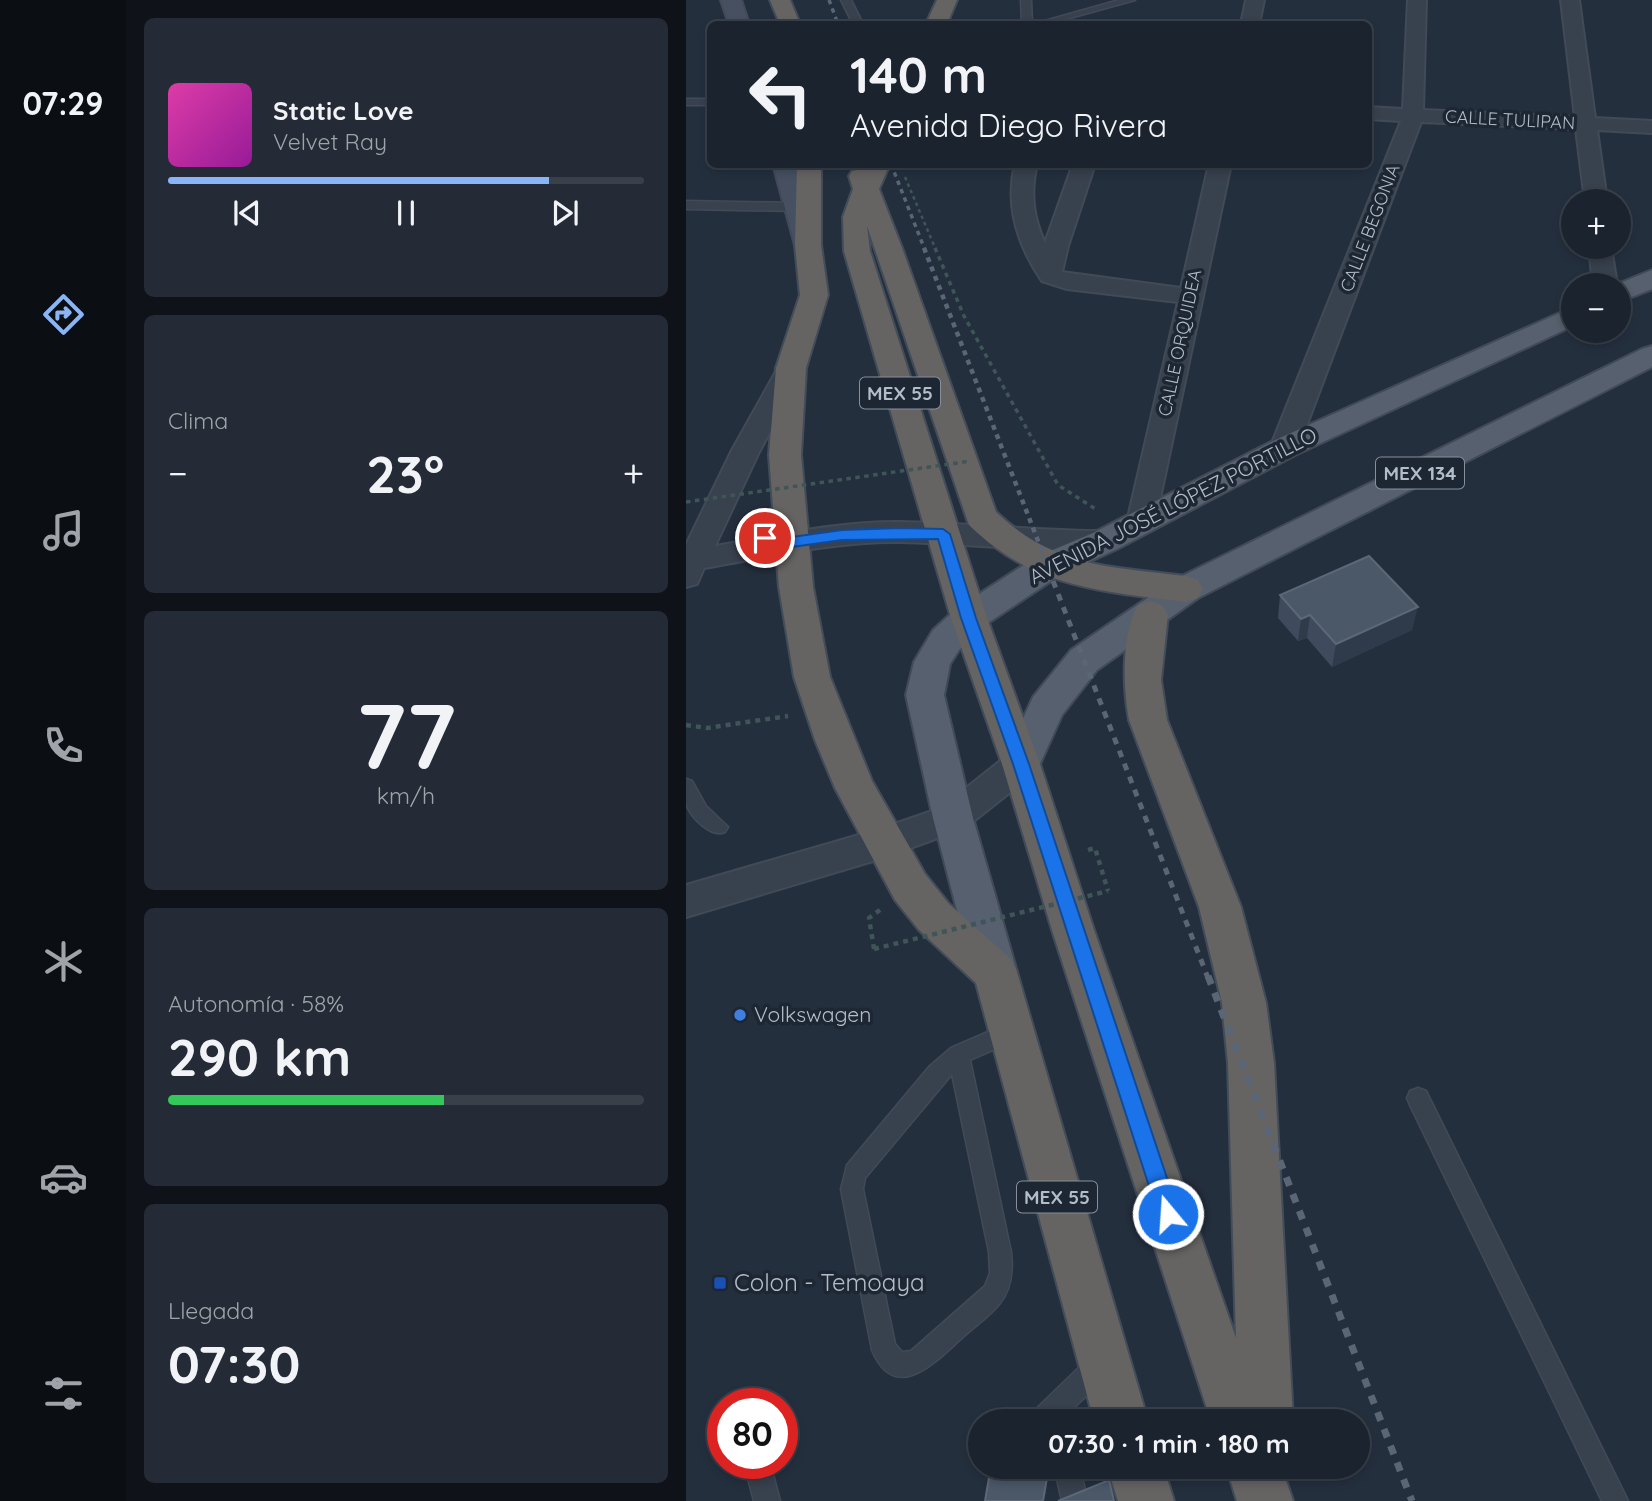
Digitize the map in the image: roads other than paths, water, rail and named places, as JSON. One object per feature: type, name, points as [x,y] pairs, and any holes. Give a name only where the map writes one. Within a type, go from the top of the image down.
[{"type":"highway","points":[[764,0],[769,21]]},
{"type":"highway","points":[[780,0],[789,21]]},
{"type":"highway","points":[[938,21],[947,0]]},
{"type":"highway","points":[[809,168],[808,245],[814,295],[792,368],[785,455],[792,542],[812,677],[837,749],[883,843],[910,887],[934,916],[995,972]]},
{"type":"highway","points":[[867,172],[981,517],[1015,549],[1048,566],[1186,589]]},
{"type":"highway","name":"MEX 55","points":[[867,172],[853,220],[852,234],[969,618],[1021,764],[1077,943],[1234,1409]]},
{"type":"highway","points":[[1150,614],[1141,680],[1143,700],[1148,720],[1220,907],[1244,1003],[1251,1063],[1265,1409]]},
{"type":"highway","name":"MEX 55","points":[[995,972],[1117,1409]]},
{"type":"highway","points":[[1139,1479],[1146,1501]]},
{"type":"highway","points":[[1257,1479],[1265,1501]]},
{"type":"highway","points":[[1269,1479],[1270,1501]]},
{"type":"main road","points":[[731,0],[738,21]]},
{"type":"main road","points":[[786,168],[808,245]]},
{"type":"main road","points":[[1631,288],[1652,278]]},
{"type":"main road","name":"AVENIDA JOSÉ LÓPEZ PORTILLO","points":[[995,972],[953,818],[925,695],[932,662],[946,640],[969,618],[1048,566],[1125,531],[1284,448],[1561,321]]},
{"type":"main road","name":"MEX 134","points":[[1021,764],[1046,707],[1084,660],[1186,589],[1652,355]]},
{"type":"street","points":[[1251,21],[1255,0]]},
{"type":"street","name":"CALLE BEGONIA","points":[[1284,448],[1413,106],[1417,0]]},
{"type":"street","points":[[1570,0],[1595,189]]},
{"type":"street","name":"CALLE TULIPAN","points":[[1372,96],[1413,106],[1586,114],[1652,108]]},
{"type":"street","name":"CALLE TULIPAN","points":[[1372,112],[1413,106]]},
{"type":"street","name":"CALLE TULIPAN","points":[[1586,114],[1652,127]]},
{"type":"street","points":[[1025,168],[1019,192],[1019,206],[1049,276],[1068,282],[1191,296]]},
{"type":"street","points":[[1049,276],[1056,246],[1083,168]]},
{"type":"street","name":"CALLE ORQUIDEA","points":[[1125,531],[1191,296],[1219,168]]},
{"type":"street","points":[[792,368],[698,529],[688,566],[792,542],[842,535],[901,532],[1002,538],[1125,531]]},
{"type":"street","points":[[698,529],[792,542]]},
{"type":"street","name":"MEX 134","points":[[953,818],[1021,764]]},
{"type":"street","points":[[686,901],[883,843],[953,818]]},
{"type":"lane","points":[[846,0],[856,21]]},
{"type":"lane","points":[[1026,0],[1027,21]]},
{"type":"lane","points":[[1050,21],[1130,0]]},
{"type":"lane","points":[[686,102],[707,102]]},
{"type":"lane","points":[[686,205],[798,207]]},
{"type":"lane","points":[[686,786],[700,810],[719,827]]},
{"type":"lane","points":[[958,1055],[1000,1252],[1002,1274],[993,1294],[916,1363],[897,1364],[884,1350],[852,1189],[855,1173],[936,1074],[958,1055],[1011,1032]]},
{"type":"lane","points":[[1418,1098],[1615,1501]]},
{"type":"lane","points":[[1058,1409],[1103,1363]]},
{"type":"lane","points":[[761,1479],[767,1501]]},
{"type":"lane","points":[[1069,1479],[1075,1501]]},
{"type":"railway","points":[[829,0],[837,21]]},
{"type":"railway","points":[[893,168],[925,250]]},
{"type":"railway","points":[[924,248],[1049,569]]},
{"type":"railway","points":[[1048,568],[1208,978]]},
{"type":"railway","points":[[1208,976],[1412,1501]]},
{"type":"place","name":"Volkswagen","points":[[740,1015]]},
{"type":"place","name":"Colon - Temoaya","points":[[720,1283]]}]
